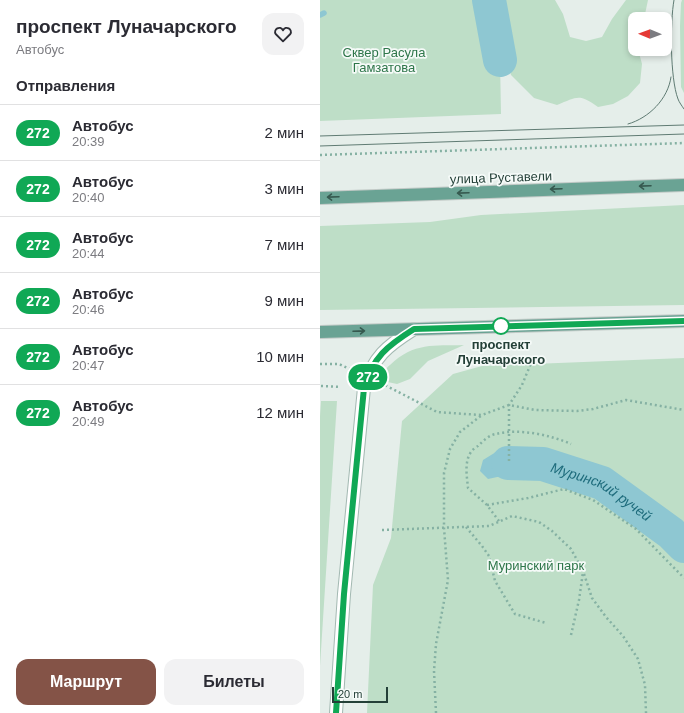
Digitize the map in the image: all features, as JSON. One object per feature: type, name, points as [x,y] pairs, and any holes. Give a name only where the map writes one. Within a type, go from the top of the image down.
[{"type":"main road","name":"улица Руставели","points":[[320,198],[684,185]]},
{"type":"main road","points":[[320,332],[684,321]]},
{"type":"main road","points":[[336,713],[344,594],[364,388],[367,377],[376,359],[393,342],[414,329]]},
{"type":"path","points":[[320,155],[684,143]]},
{"type":"path","points":[[509,461],[510,405],[522,385],[534,356]]},
{"type":"path","points":[[321,386],[341,387]]},
{"type":"path","points":[[409,398],[436,412],[482,415]]},
{"type":"path","points":[[436,713],[434,672],[436,644],[448,580],[444,528],[444,473],[450,449],[460,432],[482,415],[510,405],[536,410],[577,411],[593,409],[626,400],[684,410]]},
{"type":"path","points":[[499,521],[487,505],[468,488],[466,470],[470,452],[484,440],[495,434],[509,432],[541,434],[560,439],[571,444]]},
{"type":"path","points":[[487,505],[528,498],[564,489],[593,500],[636,529],[684,578]]},
{"type":"path","points":[[382,530],[489,526],[512,516],[539,522],[552,531],[571,549],[583,571],[592,598],[623,636],[638,659],[645,685],[646,713]]},
{"type":"path","points":[[466,527],[489,556],[495,581],[515,614],[546,623]]},
{"type":"path","points":[[571,635],[579,600],[583,571]]},
{"type":"green space","name":"Сквер Расула Гамзатова","points":[[320,0],[489,0],[500,60],[501,114],[320,121]]},
{"type":"green space","points":[[495,0],[555,0],[563,14],[570,37],[586,41],[602,37],[612,19],[626,0],[648,0],[645,12],[628,12],[628,56],[640,56],[642,64],[640,83],[628,96],[613,104],[598,107],[582,98],[574,98],[557,105],[534,98],[511,75],[504,52]]},
{"type":"green space","points":[[682,0],[684,0],[684,93],[681,87],[680,26]]},
{"type":"green space","points":[[684,205],[684,305],[320,310],[320,226],[430,222],[481,215]]},
{"type":"green space","points":[[464,345],[428,361],[410,379],[397,384],[383,381],[383,374],[387,368],[407,352],[425,347]]},
{"type":"green space","name":"Муринский парк","points":[[684,358],[684,713],[367,713],[373,585],[391,538],[402,421],[453,374],[482,366]]},
{"type":"green space","points":[[321,401],[337,401],[320,666],[320,416]]},
{"type":"water","points":[[496,452],[509,452],[526,455],[543,464],[516,473],[488,479],[480,471],[483,460]]},
{"type":"waterway","name":"Муринский ручей","points":[[489,0],[500,60]]},
{"type":"waterway","points":[[320,15],[324,13]]},
{"type":"waterway","name":"Муринский ручей","points":[[508,463],[543,464],[602,483],[671,533],[684,546]]},
{"type":"tram line","points":[[674,0],[671,35],[673,78],[678,100],[684,109]]},
{"type":"tram line","points":[[628,124],[643,117],[662,100],[671,77]]},
{"type":"tram line","points":[[320,136],[684,125]]},
{"type":"tram line","points":[[320,146],[684,134]]},
{"type":"bus line","name":"272","points":[[336,713],[344,594],[364,388],[367,377],[376,359],[393,342],[414,329],[684,321]]},
{"type":"place","name":"проспект Луначарского","points":[[501,326]]}]
